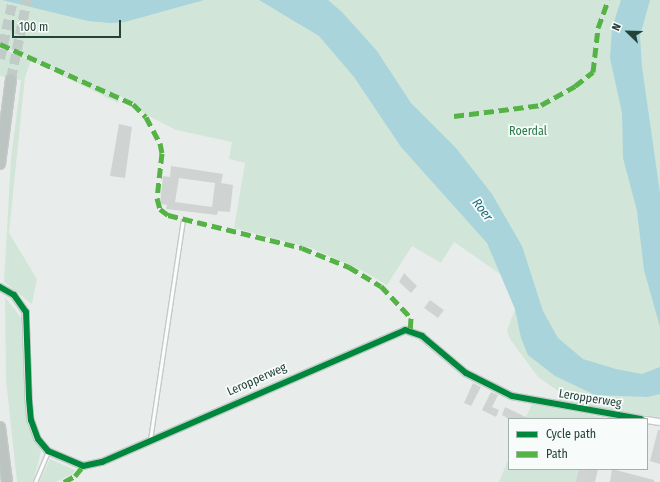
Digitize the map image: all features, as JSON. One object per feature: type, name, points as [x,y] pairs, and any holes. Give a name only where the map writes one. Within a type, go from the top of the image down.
[{"type":"highway","points":[[0,164],[10,80]]},
{"type":"highway","points":[[0,427],[7,482]]},
{"type":"street","points":[[2,288],[21,302],[26,312],[31,420],[38,439],[48,451]]},
{"type":"street","name":"Leropperweg","points":[[48,451],[83,466],[102,462],[405,330],[422,336],[466,373],[512,396],[635,418]]},
{"type":"street","points":[[648,420],[660,422]]},
{"type":"lane","points":[[150,440],[183,220]]},
{"type":"lane","points":[[35,482],[48,451]]},
{"type":"green space","name":"Roerdal","points":[[0,0],[660,0],[660,418],[558,400],[561,393],[538,377],[510,339],[507,330],[515,309],[503,276],[454,242],[441,263],[412,246],[387,285],[361,270],[311,248],[234,228],[245,163],[229,159],[232,142],[176,130],[145,114],[120,96],[118,103],[0,45]]},
{"type":"green space","points":[[0,47],[31,61],[25,77],[9,233],[37,279],[32,304],[4,282],[11,158],[21,80],[0,76]]},
{"type":"green space","points":[[5,297],[22,319],[27,424],[41,452],[33,482],[17,482],[6,380]]},
{"type":"green space","points":[[532,404],[606,418],[525,418]]},
{"type":"green space","points":[[50,459],[75,470],[73,474],[56,482],[39,482]]},
{"type":"green space","points":[[508,460],[508,470],[591,470],[587,482],[499,482]]},
{"type":"water","points":[[2,0],[204,0],[125,22],[110,23],[88,21]]},
{"type":"water","name":"Roer","points":[[259,0],[328,0],[342,12],[377,51],[411,103],[456,148],[492,194],[522,246],[543,311],[558,338],[583,359],[616,369],[642,374],[660,367],[660,394],[648,397],[595,395],[555,376],[528,355],[521,338],[515,309],[487,243],[401,147],[354,77],[319,36]]},
{"type":"water","points":[[621,0],[650,0],[640,36],[642,67],[660,193],[660,327],[644,270],[637,211],[623,158],[622,113],[610,58],[612,28]]},
{"type":"building","points":[[119,124],[132,127],[125,178],[110,176]]},
{"type":"building","points":[[171,166],[223,174],[221,183],[233,185],[230,212],[218,211],[217,215],[166,209],[167,205],[160,204],[163,176],[170,177]],"holes":[[[179,178],[215,183],[212,207],[175,202]]]},
{"type":"building","points":[[404,273],[417,286],[411,293],[399,282]]},
{"type":"building","points":[[430,300],[444,310],[438,318],[424,308]]},
{"type":"building","points":[[473,383],[481,387],[471,406],[464,403]]},
{"type":"building","points":[[491,392],[498,395],[492,407],[499,410],[496,417],[482,410]]},
{"type":"building","points":[[505,407],[528,418],[508,418],[502,415]]},
{"type":"building","points":[[658,430],[660,430],[660,464],[650,461]]},
{"type":"building","points":[[579,470],[598,470],[595,482],[576,482]]},
{"type":"building","points":[[612,470],[654,480],[654,482],[610,482]]},
{"type":"tunnel","points":[[0,59],[13,0]]},
{"type":"tunnel","points":[[11,79],[27,0]]},
{"type":"marked path","points":[[454,116],[541,105],[575,86],[593,72],[598,28],[608,0]]},
{"type":"marked path","points":[[0,44],[133,104],[146,117],[160,143],[162,153],[157,198],[160,209],[168,215],[302,248],[349,267],[381,286],[411,318],[410,331]]},
{"type":"marked path","points":[[64,482],[75,476],[83,466]]},
{"type":"cycle path","points":[[0,287],[14,295],[26,312],[29,399],[31,420],[38,439],[48,451],[83,466],[102,462],[405,330],[422,336],[466,373],[512,396],[635,418]]}]
